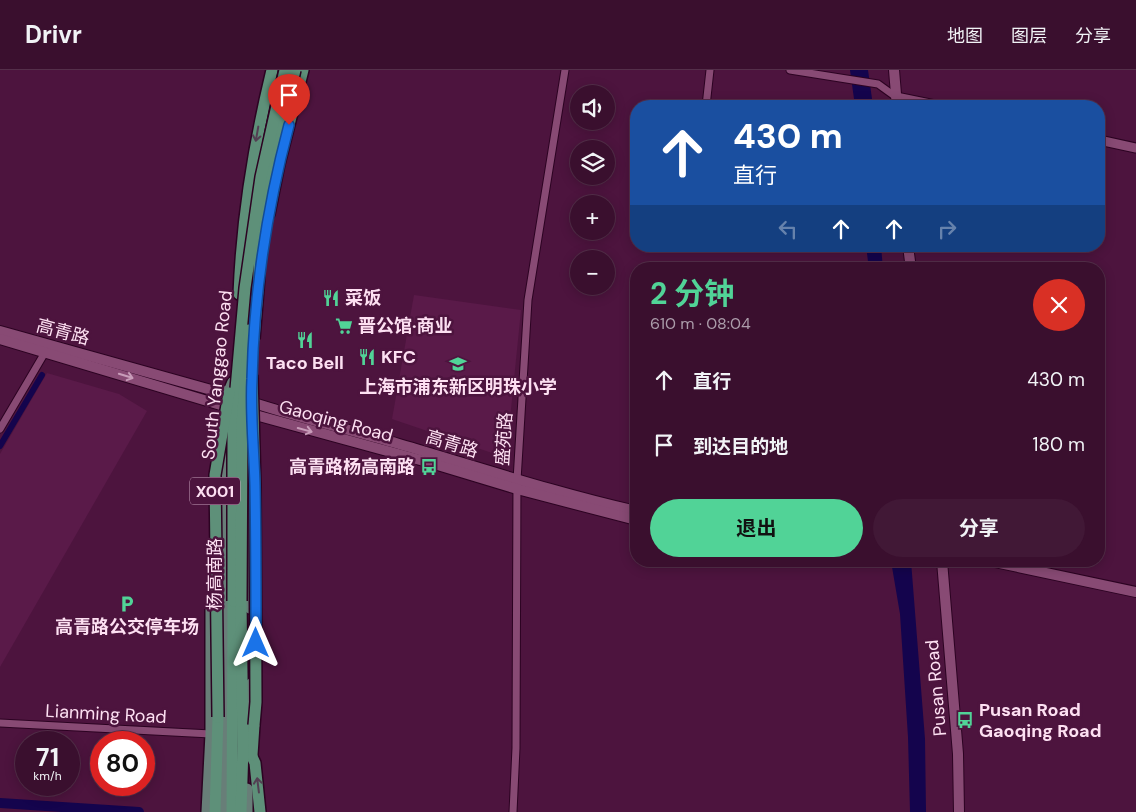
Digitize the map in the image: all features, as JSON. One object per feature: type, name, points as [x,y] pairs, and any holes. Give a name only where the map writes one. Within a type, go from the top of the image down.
[{"type":"highway","points":[[239,294],[241,244],[251,172],[261,115],[272,70]]},
{"type":"highway","name":"杨高南路","points":[[230,807],[243,720],[237,601],[233,422],[248,269],[261,177],[284,70]]},
{"type":"highway","name":"杨高南路","points":[[224,756],[237,601],[242,425],[251,298],[270,178],[296,70]]},
{"type":"highway","points":[[259,277],[279,164],[303,70]]},
{"type":"highway","name":"杨高南路","points":[[252,756],[256,702],[255,486],[252,380],[259,277],[259,245]]},
{"type":"highway","name":"杨高南路","points":[[230,807],[218,717],[215,474],[232,372],[239,294],[248,269]]},
{"type":"highway","name":"X001","points":[[224,756],[230,807]]},
{"type":"highway","name":"X001","points":[[252,756],[261,810]]},
{"type":"main road","name":"South Yanggao Road","points":[[230,398],[234,381],[247,252],[260,174],[284,70]]},
{"type":"main road","name":"South Yanggao Road","points":[[224,756],[224,478],[230,398],[272,178],[296,70]]},
{"type":"main road","points":[[894,70],[896,100]]},
{"type":"main road","points":[[230,398],[238,329]]},
{"type":"main road","name":"高青路","points":[[0,331],[47,348],[398,444],[517,485],[630,511]]},
{"type":"main road","points":[[0,339],[47,348],[230,398]]},
{"type":"main road","points":[[230,398],[224,392],[229,391],[234,381]]},
{"type":"main road","name":"South Yanggao Road","points":[[230,398],[253,415]]},
{"type":"main road","name":"杨高南路","points":[[211,734],[212,471],[219,419],[230,398]]},
{"type":"main road","name":"杨高南路","points":[[230,807],[252,756],[250,701],[253,415]]},
{"type":"main road","name":"Gaoqing Road","points":[[253,415],[517,485],[630,518]]},
{"type":"main road","name":"X001","points":[[250,701],[259,675],[253,415]]},
{"type":"main road","name":"Pusan Road","points":[[942,567],[958,754],[959,812]]},
{"type":"main road","points":[[1018,567],[1136,592]]},
{"type":"main road","name":"杨高南路","points":[[243,720],[250,701]]},
{"type":"main road","name":"X001","points":[[211,734],[208,783],[230,807]]},
{"type":"main road","name":"杨高南路","points":[[208,783],[224,756]]},
{"type":"main road","name":"X001","points":[[207,812],[230,807]]},
{"type":"street","name":"盛苑路","points":[[513,812],[516,738],[517,485],[528,300],[565,70]]},
{"type":"street","points":[[707,100],[710,70]]},
{"type":"street","points":[[790,70],[878,84],[894,100]]},
{"type":"street","points":[[1105,141],[1136,148]]},
{"type":"street","points":[[0,429],[47,348]]},
{"type":"street","name":"Lianming Road","points":[[0,723],[211,734]]},
{"type":"shaded area","points":[[850,70],[868,70],[872,100],[854,100]]},
{"type":"shaded area","points":[[867,252],[882,252],[882,262],[868,262]]},
{"type":"shaded area","name":"上海市浦东新区明珠小学","points":[[414,295],[521,310],[508,439],[498,455],[392,419]]},
{"type":"shaded area","points":[[47,373],[119,394],[147,411],[0,667],[0,454]]},
{"type":"shaded area","points":[[892,567],[911,567],[925,739],[926,812],[910,812],[908,737],[900,614]]},
{"type":"waterway","points":[[0,446],[42,375]]},
{"type":"waterway","points":[[0,803],[139,812]]},
{"type":"place","name":"菜饭","points":[[331,298]]},
{"type":"place","name":"晋公馆·商业","points":[[344,326]]},
{"type":"place","name":"Taco Bell","points":[[305,340]]},
{"type":"place","name":"KFC","points":[[367,357]]},
{"type":"place","name":"上海市浦东新区明珠小学","points":[[458,364]]},
{"type":"place","name":"高青路杨高南路","points":[[429,467]]},
{"type":"place","name":"高青路公交停车场","points":[[127,604]]},
{"type":"place","name":"Pusan Road Gaoqing Road","points":[[965,720]]},
{"type":"route","points":[[256,643],[252,380],[255,319],[263,249],[279,164],[289,125]]}]
